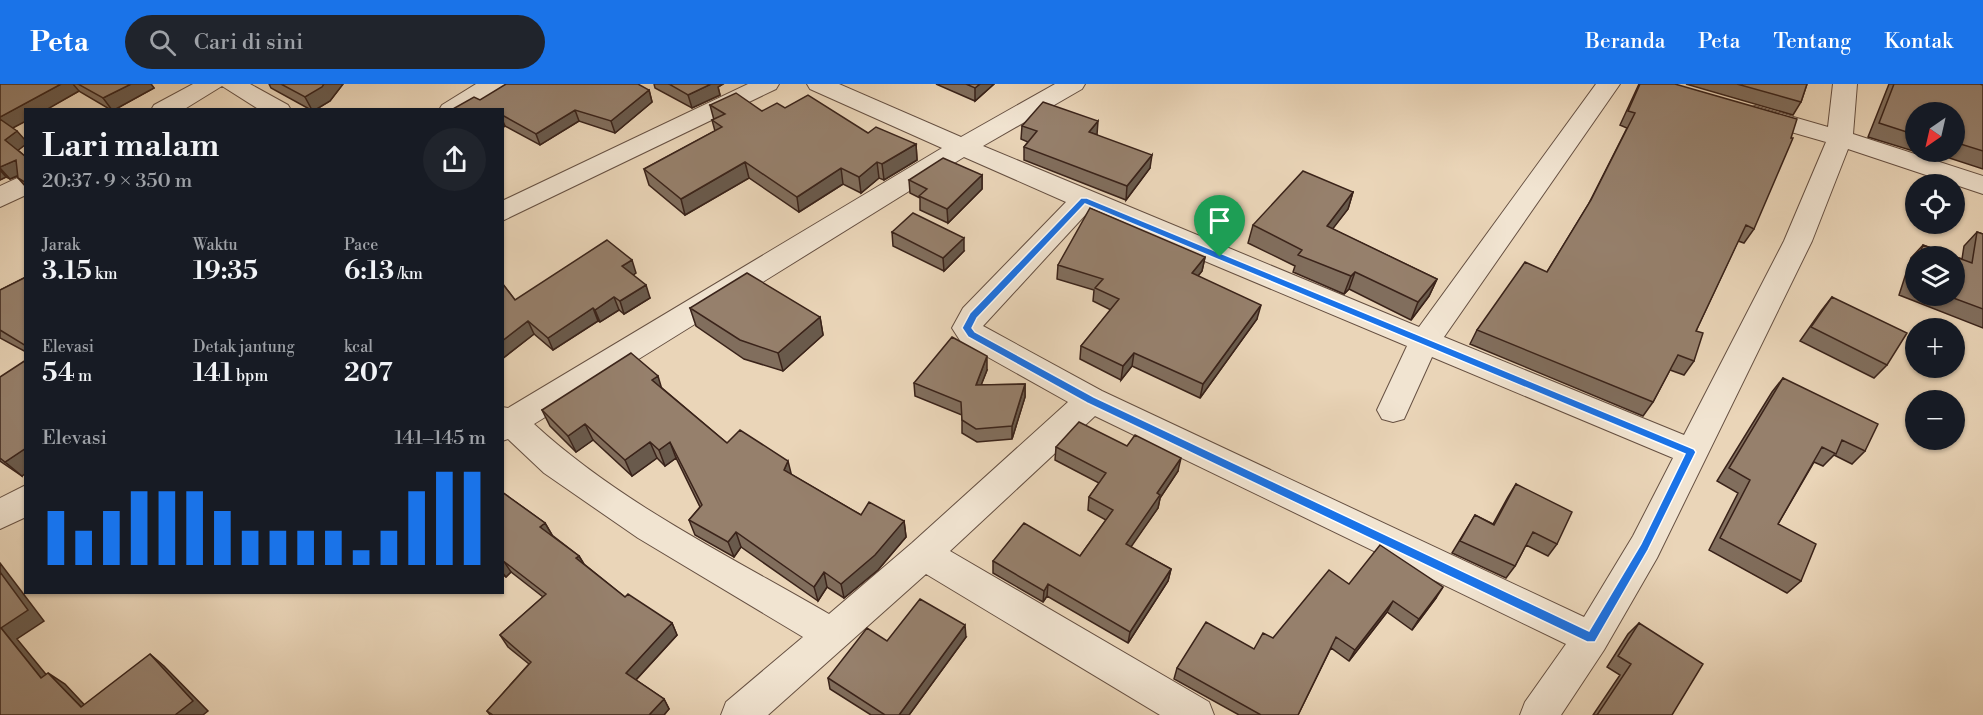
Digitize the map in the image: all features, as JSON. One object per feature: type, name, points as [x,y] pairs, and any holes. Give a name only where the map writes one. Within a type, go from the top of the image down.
[{"type":"street","points":[[167,108],[211,84]]},
{"type":"street","points":[[454,108],[493,84]]},
{"type":"street","points":[[504,211],[767,84]]},
{"type":"street","points":[[819,84],[1084,200],[1691,452]]},
{"type":"street","points":[[831,634],[650,528],[556,464],[505,423],[962,147],[1073,84]]},
{"type":"street","points":[[1393,410],[1424,342],[1608,84]]},
{"type":"street","points":[[1539,715],[1591,638],[1645,547],[1798,241],[1840,138],[1845,84]]},
{"type":"street","points":[[249,87],[276,108]]},
{"type":"street","points":[[1728,106],[1840,138],[1983,185]]},
{"type":"street","points":[[1084,200],[973,316],[967,328],[972,334],[1091,400],[1591,638]]},
{"type":"street","points":[[740,715],[924,554],[1091,400]]},
{"type":"street","points":[[924,554],[1195,715]]},
{"type":"building","points":[[0,84],[61,84],[0,117]]},
{"type":"building","points":[[78,84],[131,84],[103,98]]},
{"type":"building","points":[[281,84],[324,84],[305,97]]},
{"type":"building","points":[[506,84],[638,84],[649,90],[611,121],[575,110],[536,134],[504,116],[504,108],[455,108],[474,97],[480,100]]},
{"type":"building","points":[[669,84],[711,84],[688,95]]},
{"type":"building","points":[[966,84],[980,84],[975,88]]},
{"type":"building","points":[[1640,84],[1675,84],[1797,119],[1791,138],[1793,138],[1754,229],[1746,225],[1696,331],[1703,333],[1694,361],[1678,355],[1653,402],[1477,330],[1525,262],[1547,272],[1591,200],[1635,113],[1628,111]]},
{"type":"building","points":[[1737,84],[1807,84],[1801,102]]},
{"type":"building","points":[[1894,84],[1983,85],[1983,151],[1965,145],[1965,102],[1905,102],[1905,131],[1879,123]]},
{"type":"building","points":[[736,93],[762,111],[777,103],[785,108],[808,95],[868,133],[876,127],[916,144],[882,164],[877,162],[859,177],[841,168],[797,197],[745,162],[681,199],[644,169],[722,127],[712,120],[725,114],[710,105]]},
{"type":"building","points":[[1043,102],[1098,121],[1089,132],[1152,155],[1127,186],[1024,147],[1037,131],[1022,126]]},
{"type":"building","points":[[0,119],[17,131],[5,140],[24,155],[24,182],[18,178],[16,160],[0,167]]},
{"type":"building","points":[[943,158],[982,175],[947,209],[919,196],[927,189],[909,180]]},
{"type":"building","points":[[1303,171],[1353,192],[1327,226],[1437,279],[1418,302],[1355,272],[1351,276],[1298,255],[1302,250],[1253,225]]},
{"type":"building","points":[[1090,208],[1205,257],[1192,273],[1261,305],[1203,384],[1134,353],[1123,366],[1081,346],[1119,299],[1095,288],[1103,279],[1058,265]]},
{"type":"building","points":[[913,213],[964,238],[943,258],[892,232]]},
{"type":"building","points":[[1977,232],[1983,234],[1983,309],[1965,302],[1965,260],[1972,263]]},
{"type":"building","points":[[607,240],[632,260],[622,266],[646,285],[620,301],[614,297],[595,310],[593,308],[548,338],[528,321],[504,339],[504,286],[515,300]]},
{"type":"building","points":[[747,273],[820,317],[778,353],[740,340],[690,308]]},
{"type":"building","points":[[24,278],[24,345],[0,330],[0,290]]},
{"type":"building","points":[[1832,297],[1905,332],[1905,336],[1887,365],[1811,327]]},
{"type":"building","points":[[952,337],[987,356],[976,385],[1025,384],[1012,426],[976,429],[962,420],[961,402],[914,383]]},
{"type":"building","points":[[631,353],[658,376],[652,380],[727,443],[740,430],[788,461],[784,470],[861,515],[869,502],[904,521],[875,555],[841,584],[824,572],[814,587],[736,532],[728,542],[689,520],[702,505],[670,442],[659,450],[650,442],[625,460],[585,424],[568,436],[542,410]]},
{"type":"building","points":[[24,361],[24,449],[5,462],[0,458],[0,377]]},
{"type":"building","points":[[1783,378],[1878,424],[1865,451],[1842,440],[1836,454],[1822,447],[1778,524],[1816,544],[1801,581],[1720,538],[1750,480],[1729,468]]},
{"type":"building","points":[[1079,422],[1127,446],[1135,435],[1181,458],[1157,493],[1160,495],[1126,544],[1171,569],[1130,632],[1048,584],[1044,591],[993,561],[1024,523],[1080,556],[1113,510],[1089,497],[1106,473],[1056,447]]},
{"type":"building","points":[[1516,484],[1572,512],[1557,544],[1533,532],[1515,566],[1460,541],[1475,515],[1494,525]]},
{"type":"building","points":[[504,493],[545,523],[540,527],[579,556],[576,558],[625,597],[628,594],[672,623],[626,673],[664,699],[649,715],[493,715],[487,711],[531,662],[500,635],[546,594],[504,562]]},
{"type":"building","points":[[1380,545],[1443,587],[1419,619],[1393,601],[1355,650],[1336,637],[1298,715],[1261,715],[1177,668],[1206,622],[1254,649],[1263,633],[1273,638],[1329,570],[1349,584]]},
{"type":"building","points":[[0,572],[28,610],[1,628],[41,678],[48,673],[81,707],[150,654],[193,701],[175,715],[0,715]]},
{"type":"building","points":[[920,599],[965,625],[899,715],[885,715],[828,678],[867,628],[887,641]]},
{"type":"building","points":[[1639,623],[1703,664],[1672,715],[1597,715],[1631,664],[1618,656]]},
{"type":"route","points":[[1084,200],[1220,257],[1691,452],[1645,547],[1591,638],[1091,400],[972,334],[967,328],[973,316],[1084,200]]}]
